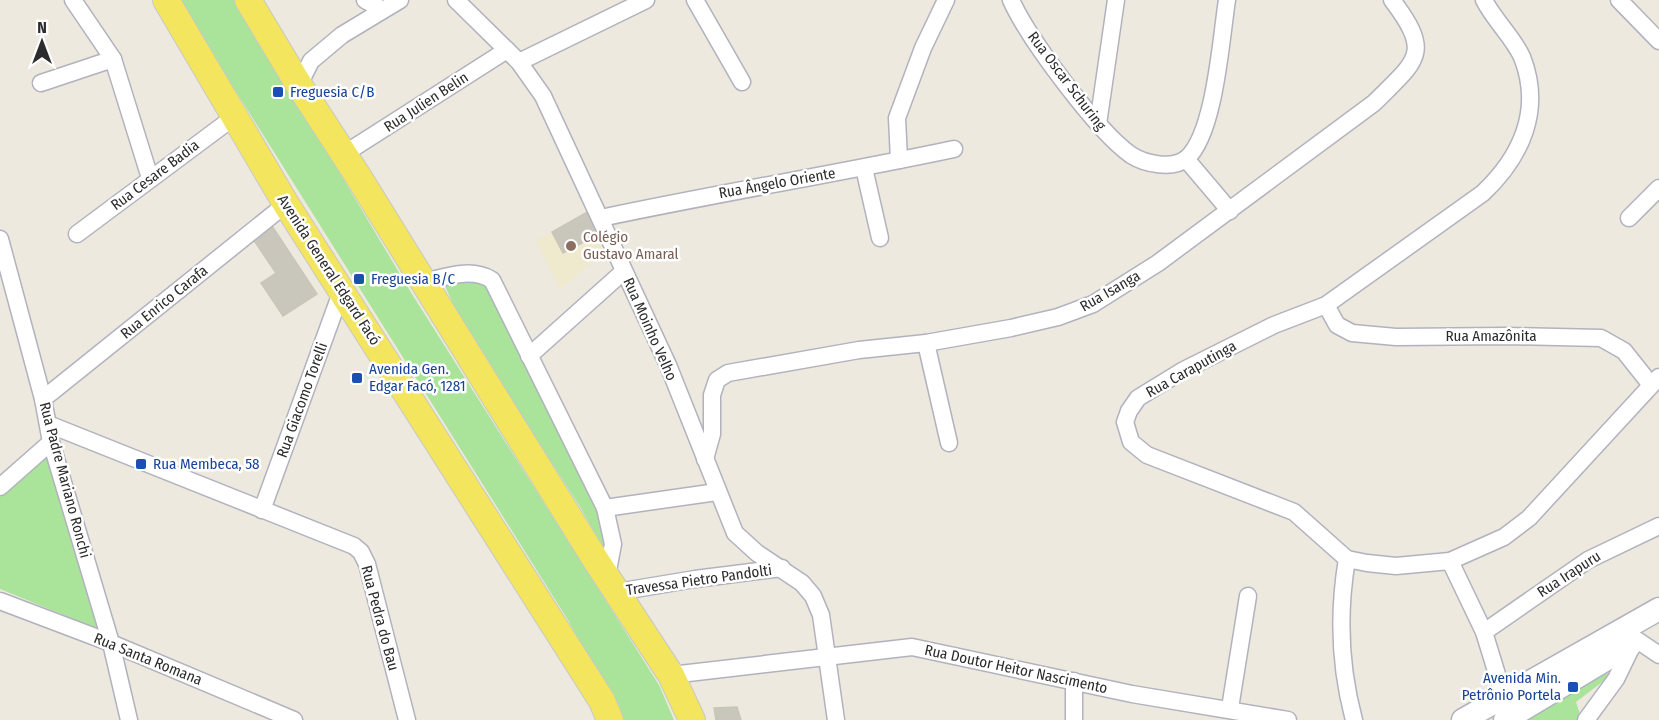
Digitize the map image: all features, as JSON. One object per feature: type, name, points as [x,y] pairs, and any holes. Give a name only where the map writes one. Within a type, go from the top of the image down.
[{"type":"main road","name":"Avenida General Edgard Facó","points":[[166,0],[286,204],[602,701],[610,720]]},
{"type":"main road","points":[[258,6],[298,85],[344,154],[671,675],[692,720]]},
{"type":"main road","points":[[1463,720],[1659,609]]},
{"type":"main road","points":[[1505,720],[1659,627]]},
{"type":"street","points":[[72,0],[113,59],[150,178]]},
{"type":"street","points":[[364,0],[381,9]]},
{"type":"street","points":[[298,85],[310,61],[381,9],[400,0]]},
{"type":"street","name":"Rua Moinho Velho","points":[[456,0],[513,56],[543,96],[668,365],[735,533],[757,554],[802,583],[813,596],[821,615],[836,720]]},
{"type":"street","name":"Rua Julien Belin","points":[[344,154],[513,56],[646,0]]},
{"type":"street","points":[[695,0],[741,82]]},
{"type":"street","points":[[899,160],[896,138],[897,118],[920,57],[946,0]]},
{"type":"street","name":"Rua Oscar Schuring","points":[[1011,0],[1030,33],[1098,124],[1133,156],[1155,164],[1173,164],[1191,154]]},
{"type":"street","points":[[1098,124],[1116,0]]},
{"type":"street","points":[[1227,0],[1214,91],[1191,154],[1230,212]]},
{"type":"street","name":"Rua Isanga","points":[[705,459],[712,434],[712,395],[717,380],[728,373],[859,350],[926,343],[1058,317],[1093,304],[1158,263],[1374,104],[1400,77],[1412,62],[1417,44],[1409,22],[1392,0]]},
{"type":"street","name":"Rua Caraputinga","points":[[1347,559],[1294,512],[1147,455],[1131,442],[1125,422],[1138,398],[1182,371],[1274,325],[1326,305],[1483,193],[1504,173],[1527,132],[1530,102],[1528,80],[1521,56],[1484,0]]},
{"type":"street","points":[[1619,0],[1659,41]]},
{"type":"street","points":[[41,83],[113,59]]},
{"type":"street","points":[[285,63],[310,61]]},
{"type":"street","name":"Rua Cesare Badia","points":[[77,234],[234,117]]},
{"type":"street","name":"Rua Ângelo Oriente","points":[[601,218],[731,190],[864,168],[954,149]]},
{"type":"street","points":[[864,168],[880,238]]},
{"type":"street","points":[[1629,218],[1659,188]]},
{"type":"street","name":"Rua Enrico Carafa","points":[[43,399],[286,204]]},
{"type":"street","name":"Rua Padre Mariano Ronchi","points":[[0,239],[43,399],[51,442],[111,643],[129,720]]},
{"type":"street","points":[[529,356],[624,271]]},
{"type":"street","points":[[424,282],[472,273],[483,274],[492,280],[605,508],[613,544],[612,584]]},
{"type":"street","name":"Rua Giacomo Torelli","points":[[262,510],[342,290]]},
{"type":"street","name":"Rua Amazônita","points":[[1326,305],[1337,325],[1352,333],[1396,337],[1601,338],[1624,351],[1655,381]]},
{"type":"street","points":[[926,343],[949,443]]},
{"type":"street","points":[[1354,720],[1343,670],[1342,585],[1347,559],[1396,566],[1450,561],[1504,537],[1529,518],[1655,381]]},
{"type":"street","points":[[48,424],[262,510]]},
{"type":"street","points":[[0,487],[51,442]]},
{"type":"street","points":[[605,508],[717,492]]},
{"type":"street","name":"Rua Pedra do Bau","points":[[262,510],[354,546],[361,552],[367,564],[407,720]]},
{"type":"street","name":"Rua Irapuru","points":[[1484,632],[1588,560],[1659,526]]},
{"type":"street","points":[[1450,561],[1484,632],[1504,697]]},
{"type":"street","name":"Travessa Pietro Pandolti","points":[[612,584],[695,579],[782,568]]},
{"type":"street","points":[[1230,708],[1248,596]]},
{"type":"street","name":"Rua Santa Romana","points":[[0,601],[111,643],[294,720]]},
{"type":"street","points":[[1586,720],[1616,679],[1635,641],[1659,655]]},
{"type":"street","name":"Rua Doutor Heitor Nascimento","points":[[671,675],[828,659],[912,647],[1152,697],[1230,708],[1288,720]]},
{"type":"street","points":[[1074,681],[1074,720]]},
{"type":"shaded area","name":"Colégio Gustavo Amaral","points":[[589,211],[606,251],[560,289],[536,241]]},
{"type":"green space","points":[[182,0],[237,0],[410,291],[659,685],[674,720],[621,720],[568,620],[186,12]]},
{"type":"green space","points":[[483,276],[494,296],[506,327],[600,507],[608,556],[580,507],[460,319],[445,286],[467,277]]},
{"type":"green space","points":[[49,451],[98,629],[0,589],[0,495]]},
{"type":"green space","points":[[1614,673],[1576,702],[1582,720],[1510,720],[1591,674]]},
{"type":"building","points":[[589,211],[599,234],[563,253],[552,232]]},
{"type":"building","points":[[272,226],[317,294],[283,316],[261,283],[276,273],[253,239]]},
{"type":"building","points":[[737,707],[741,720],[716,720],[714,708]]},
{"type":"place","name":"Freguesia C/B","points":[[278,92]]},
{"type":"place","name":"Colégio Gustavo Amaral","points":[[571,246]]},
{"type":"place","name":"Freguesia B/C","points":[[359,279]]},
{"type":"place","name":"Avenida Gen. Edgar Facó, 1281","points":[[357,378]]},
{"type":"place","name":"Rua Membeca, 58","points":[[141,464]]},
{"type":"place","name":"Avenida Min. Petrônio Portela","points":[[1573,687]]}]
